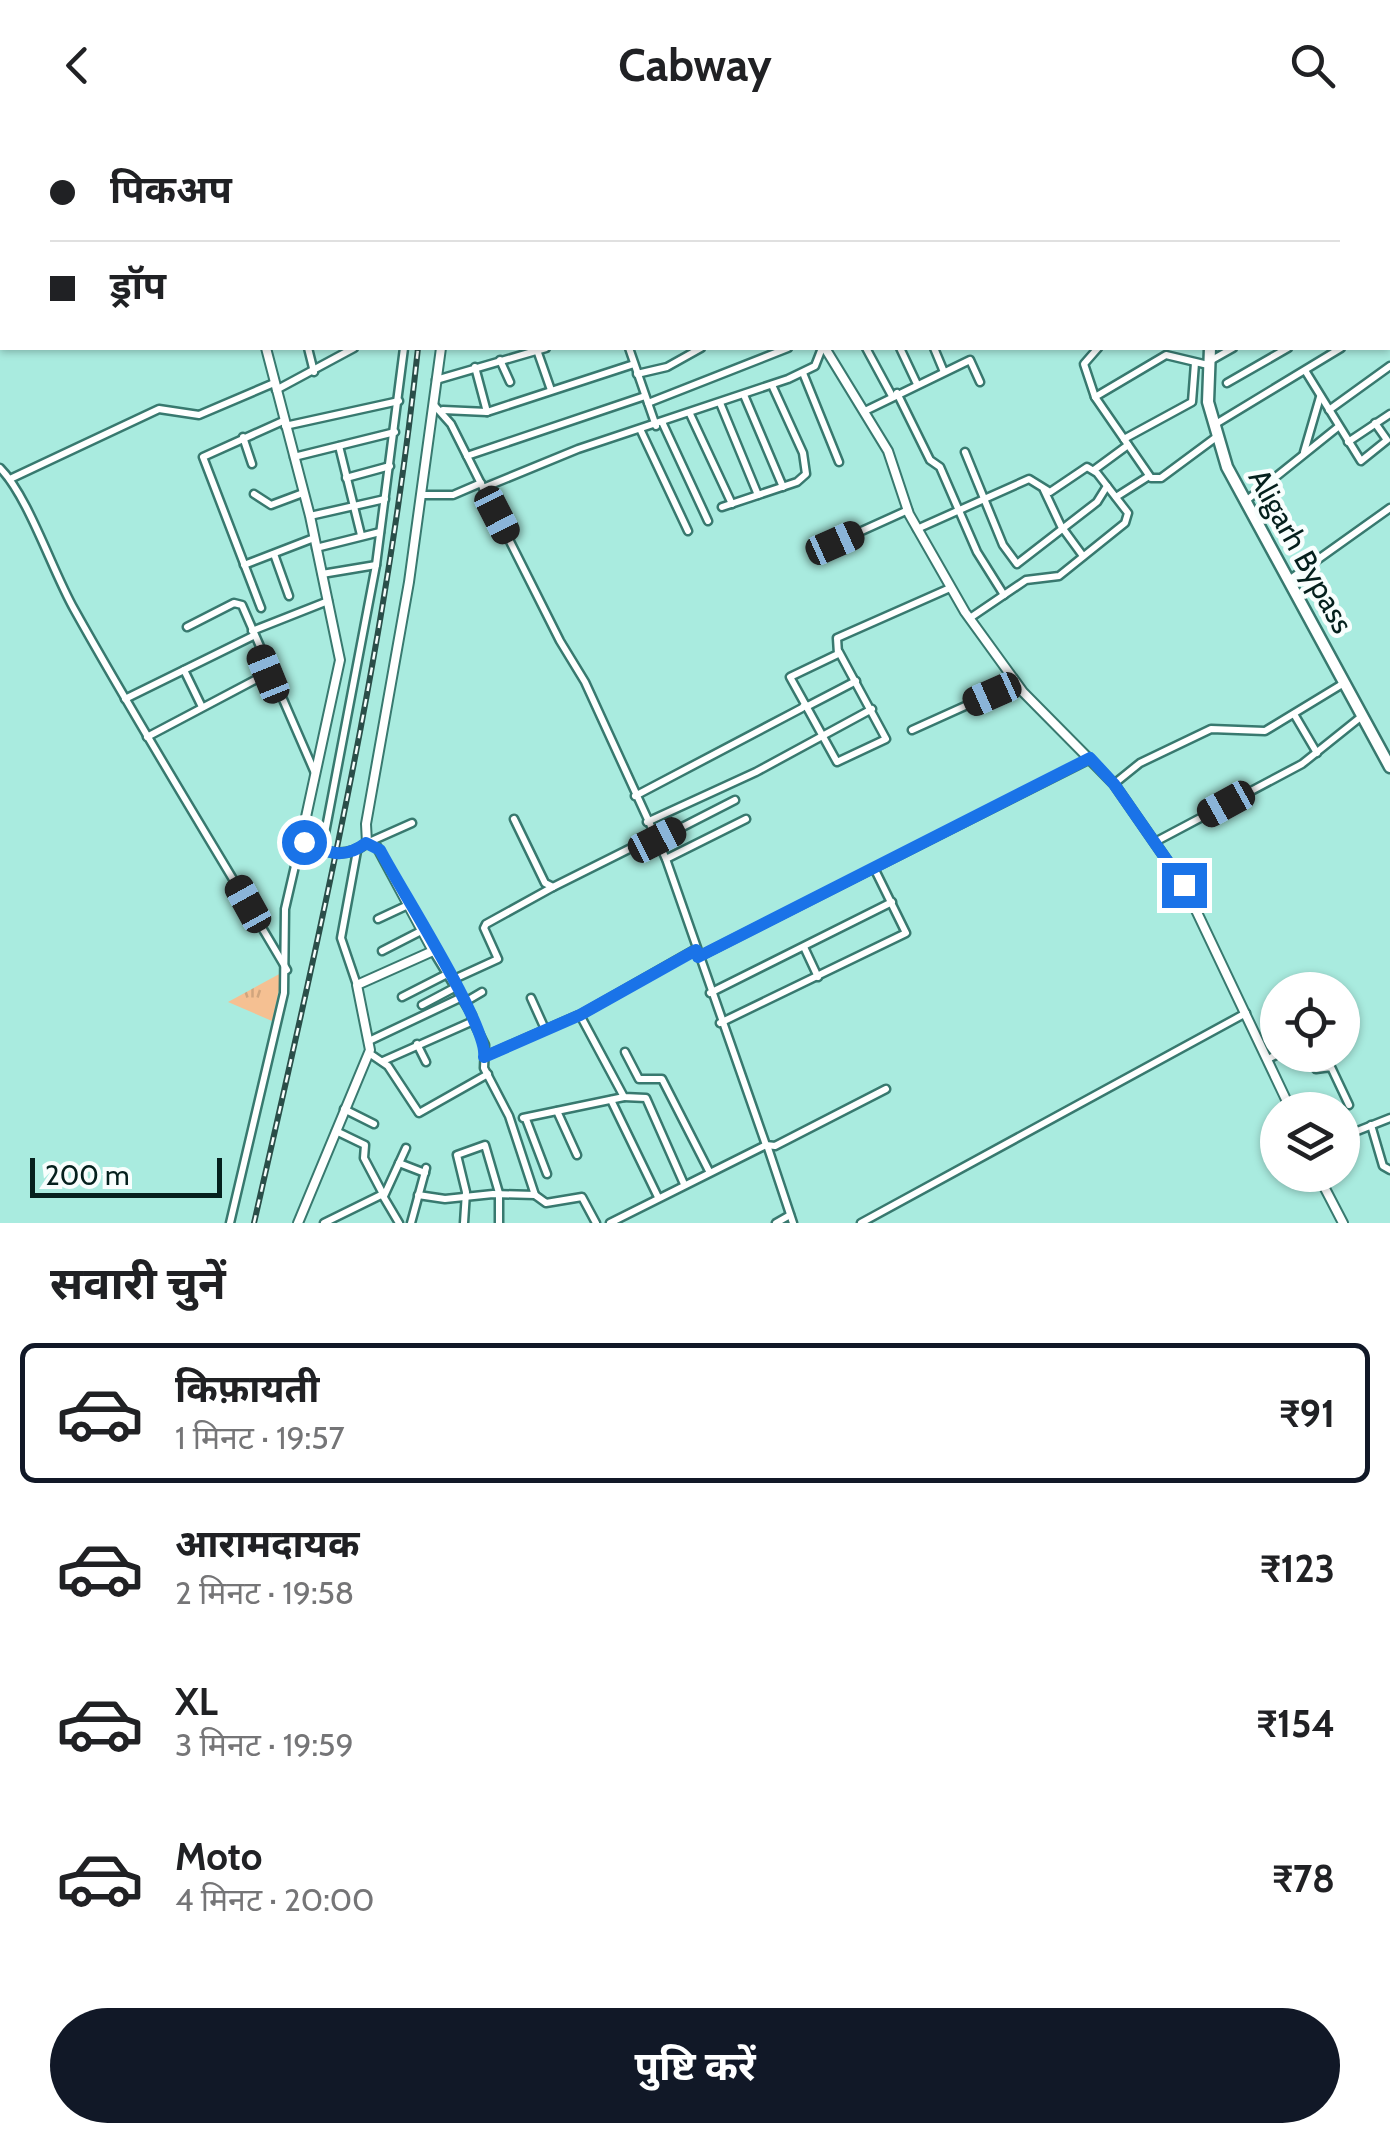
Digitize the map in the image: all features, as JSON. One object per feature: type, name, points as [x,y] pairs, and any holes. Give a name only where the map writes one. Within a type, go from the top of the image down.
[{"type":"highway","name":"Aligarh Bypass","points":[[1209,350],[1203,364],[1214,432],[1341,685],[1363,715],[1390,767]]},
{"type":"street","points":[[230,1223],[287,970],[286,910],[340,670],[310,516],[266,350]]},
{"type":"street","points":[[308,350],[314,372]]},
{"type":"street","points":[[10,479],[159,409],[199,415],[314,372],[351,350]]},
{"type":"street","points":[[322,850],[376,565],[404,350]]},
{"type":"street","points":[[366,843],[374,770],[438,408],[436,380],[441,350]]},
{"type":"street","points":[[436,380],[538,350]]},
{"type":"street","points":[[542,350],[552,390]]},
{"type":"street","points":[[629,350],[646,400],[708,521]]},
{"type":"street","points":[[638,374],[667,368],[698,350]]},
{"type":"street","points":[[467,456],[646,400],[783,350]]},
{"type":"street","points":[[422,495],[453,495],[482,486],[578,448],[772,385],[818,362],[823,350]]},
{"type":"street","points":[[825,350],[893,464],[917,530],[950,588],[1016,683],[1114,784],[1155,842],[1201,914],[1260,1043]]},
{"type":"street","points":[[867,350],[930,460],[940,467],[958,512],[1004,594]]},
{"type":"street","points":[[901,350],[916,384]]},
{"type":"street","points":[[935,350],[944,372]]},
{"type":"street","points":[[1096,350],[1084,364],[1095,398],[1154,480],[1162,478],[1214,432],[1338,350]]},
{"type":"street","points":[[1095,398],[1166,355],[1203,364],[1229,350]]},
{"type":"street","points":[[1227,384],[1285,350]]},
{"type":"street","points":[[500,360],[510,382]]},
{"type":"street","points":[[865,411],[970,360],[980,382]]},
{"type":"street","points":[[438,408],[487,412],[634,364]]},
{"type":"street","points":[[1094,470],[1126,442],[1192,402],[1203,364]]},
{"type":"street","points":[[1329,410],[1390,366]]},
{"type":"street","points":[[476,367],[487,412]]},
{"type":"street","points":[[803,372],[839,462]]},
{"type":"street","points":[[1306,372],[1360,461],[1387,440],[1375,423]]},
{"type":"street","points":[[722,506],[804,477],[806,466],[772,385]]},
{"type":"street","points":[[744,395],[783,487]]},
{"type":"street","points":[[1304,456],[1320,396]]},
{"type":"street","points":[[261,608],[203,457],[283,424],[399,401]]},
{"type":"street","points":[[720,403],[758,495]]},
{"type":"street","points":[[438,408],[585,682],[666,860],[791,1219],[776,1223]]},
{"type":"street","points":[[690,414],[732,504]]},
{"type":"street","points":[[1348,442],[1390,414]]},
{"type":"street","points":[[1246,501],[1338,427]]},
{"type":"street","points":[[640,431],[688,531]]},
{"type":"street","points":[[293,458],[395,432]]},
{"type":"street","points":[[244,437],[252,464]]},
{"type":"street","points":[[340,446],[362,535]]},
{"type":"street","points":[[965,452],[1014,563],[1101,498],[1108,486]]},
{"type":"street","points":[[346,478],[390,466]]},
{"type":"street","points":[[0,468],[10,479],[49,563],[124,699],[287,970]]},
{"type":"street","points":[[917,530],[1029,479],[1050,492],[1084,469],[1094,470],[1129,518],[1056,578],[1033,577],[970,618]]},
{"type":"street","points":[[1116,497],[1149,476]]},
{"type":"street","points":[[1044,489],[1063,529],[1083,556]]},
{"type":"street","points":[[254,494],[271,505],[303,493]]},
{"type":"street","points":[[310,516],[384,499]]},
{"type":"street","points":[[1290,580],[1390,508]]},
{"type":"street","points":[[835,543],[908,510]]},
{"type":"street","points":[[244,565],[315,543],[380,532]]},
{"type":"street","points":[[274,554],[289,596]]},
{"type":"street","points":[[322,574],[376,565]]},
{"type":"street","points":[[838,651],[790,677],[840,762],[884,740],[872,708],[836,642],[840,636],[950,588]]},
{"type":"street","points":[[124,699],[253,633],[328,601]]},
{"type":"street","points":[[188,627],[238,603],[315,773]]},
{"type":"street","points":[[184,670],[202,707]]},
{"type":"street","points":[[148,737],[268,674]]},
{"type":"street","points":[[635,796],[856,681]]},
{"type":"street","points":[[912,730],[1016,683]]},
{"type":"street","points":[[1114,784],[1140,763],[1212,729],[1262,732],[1341,685]]},
{"type":"street","points":[[647,822],[872,708]]},
{"type":"street","points":[[1294,714],[1317,753]]},
{"type":"street","points":[[1155,842],[1317,753],[1363,715]]},
{"type":"street","points":[[484,1057],[580,1015],[697,953],[875,870],[1090,758]]},
{"type":"street","points":[[402,997],[498,959],[484,928],[486,924],[553,886],[735,800]]},
{"type":"street","points":[[514,818],[545,883],[553,886]]},
{"type":"street","points":[[666,860],[746,819]]},
{"type":"street","points":[[301,840],[322,850],[344,854],[412,823]]},
{"type":"street","points":[[366,843],[380,850],[464,999],[485,1046],[488,1074],[511,1120],[535,1195]]},
{"type":"street","points":[[298,1223],[369,1053],[356,986],[341,938],[357,851]]},
{"type":"street","points":[[720,1023],[906,932],[875,870]]},
{"type":"street","points":[[710,993],[893,901]]},
{"type":"street","points":[[378,919],[408,905]]},
{"type":"street","points":[[382,950],[423,930]]},
{"type":"street","points":[[804,947],[818,977]]},
{"type":"street","points":[[356,986],[434,951]]},
{"type":"street","points":[[422,1006],[452,980]]},
{"type":"street","points":[[369,1041],[482,992]]},
{"type":"street","points":[[530,998],[545,1029]]},
{"type":"street","points":[[861,1223],[1246,1014]]},
{"type":"street","points":[[580,1015],[624,1097]]},
{"type":"street","points":[[382,1061],[465,1027],[472,1020]]},
{"type":"street","points":[[417,1044],[426,1062]]},
{"type":"street","points":[[625,1052],[639,1079],[662,1079],[709,1171]]},
{"type":"street","points":[[369,1053],[382,1061],[419,1113],[488,1074]]},
{"type":"street","points":[[610,1223],[709,1171],[886,1089]]},
{"type":"street","points":[[511,1120],[624,1097],[646,1098],[684,1184]]},
{"type":"street","points":[[611,1100],[658,1197]]},
{"type":"street","points":[[344,1108],[374,1124]]},
{"type":"street","points":[[556,1111],[577,1155]]},
{"type":"street","points":[[524,1118],[546,1174]]},
{"type":"street","points":[[1360,1130],[1390,1118]]},
{"type":"street","points":[[1371,1125],[1383,1166],[1390,1170]]},
{"type":"street","points":[[334,1130],[364,1145],[364,1158],[399,1223]]},
{"type":"street","points":[[464,1223],[465,1197],[456,1154],[484,1144],[500,1194],[499,1223]]},
{"type":"street","points":[[324,1223],[383,1196],[406,1148]]},
{"type":"street","points":[[399,1162],[425,1171],[411,1223]]},
{"type":"street","points":[[1327,1192],[1344,1223]]},
{"type":"street","points":[[418,1195],[535,1195],[546,1203],[582,1196],[596,1223]]},
{"type":"green space","points":[[283,972],[272,1021],[228,1002]]},
{"type":"railway","points":[[254,1223],[327,897],[370,678],[389,569],[418,350]]},
{"type":"route","points":[[304,842],[335,854],[353,853],[366,843],[380,850],[472,1016],[485,1046],[484,1057],[580,1015],[582,1010],[696,950],[698,957],[875,870],[1090,758],[1114,784],[1184,885]]}]
